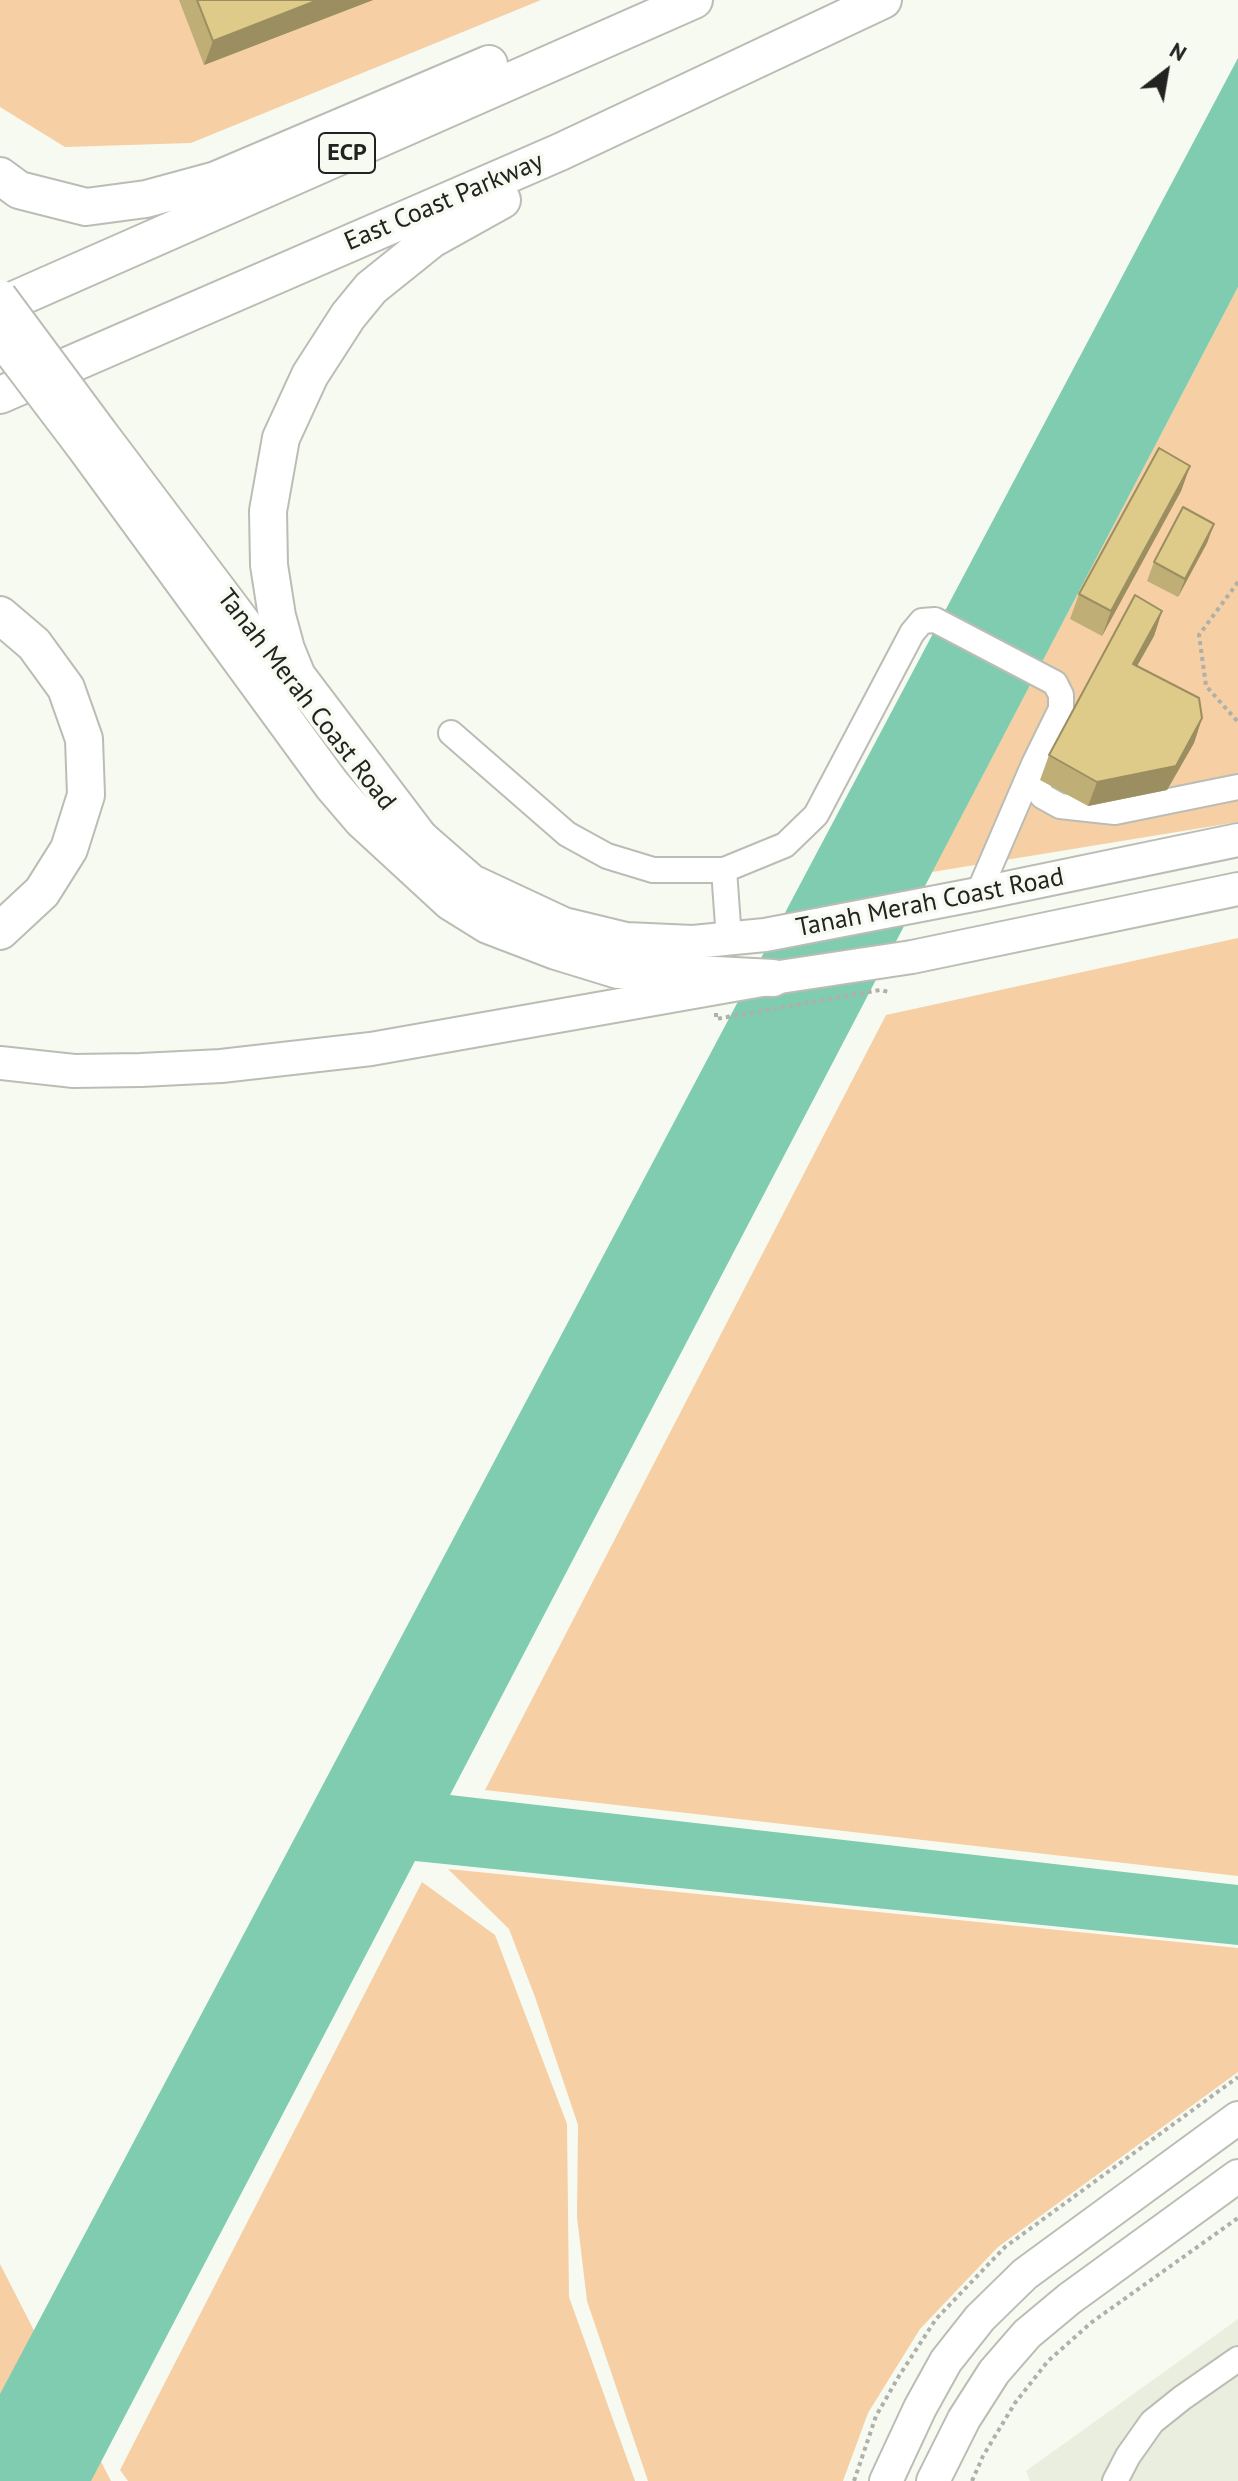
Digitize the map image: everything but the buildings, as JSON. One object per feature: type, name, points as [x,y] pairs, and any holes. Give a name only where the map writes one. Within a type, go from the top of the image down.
[{"type":"highway","points":[[0,176],[19,190],[86,207],[146,199],[216,180],[642,0]]},
{"type":"highway","name":"ECP","points":[[0,306],[694,0]]},
{"type":"highway","name":"East Coast Parkway","points":[[0,395],[560,152],[883,0]]},
{"type":"highway","points":[[419,837],[310,696],[297,676],[286,649],[269,565],[268,511],[281,438],[310,375],[348,316],[371,288],[432,239],[545,174],[560,152]]},
{"type":"highway","points":[[0,335],[91,437],[332,785],[362,820],[451,902],[488,925],[618,970],[773,978]]},
{"type":"highway","points":[[0,615],[34,644],[66,688],[84,739],[86,795],[69,849],[42,892],[0,931]]},
{"type":"main road","name":"Tanah Merah Coast Road","points":[[0,296],[91,437],[359,774],[419,837],[472,881],[564,924],[626,939],[693,942],[765,935],[1238,840]]},
{"type":"main road","name":"Tanah Merah Coast Road","points":[[0,1063],[74,1071],[236,1064],[371,1049],[773,978],[912,957],[1238,889]]},
{"type":"main road","points":[[886,2481],[946,2361],[980,2318],[1025,2274],[1238,2118]]},
{"type":"main road","points":[[933,2481],[964,2419],[994,2372],[1027,2334],[1069,2299],[1238,2176]]},
{"type":"lane","points":[[451,733],[567,834],[607,856],[653,870],[724,870],[785,845],[816,815],[912,633],[922,621],[935,620],[1055,683],[1061,695],[1061,709],[978,894]]},
{"type":"lane","points":[[1034,764],[1035,780],[1042,796],[1060,806],[1115,812],[1238,787]]},
{"type":"lane","points":[[724,870],[729,939]]},
{"type":"lane","points":[[1115,2481],[1152,2422],[1238,2359]]},
{"type":"path","points":[[1238,582],[1199,635],[1206,686],[1238,722]]},
{"type":"path","points":[[733,1016],[880,990],[889,992]]},
{"type":"path","points":[[972,2481],[983,2456],[1015,2403],[1048,2361],[1092,2322],[1238,2218]]},
{"type":"shaded area","points":[[0,0],[541,0],[191,143],[65,147],[0,107]]},
{"type":"shaded area","points":[[1238,58],[1238,287],[450,1795],[1238,1885],[1238,1945],[415,1861],[91,2481],[0,2481],[0,2394]]},
{"type":"shaded area","points":[[1238,287],[1238,822],[932,872],[989,763]]},
{"type":"shaded area","points":[[1238,938],[1238,1876],[485,1790],[886,1015]]},
{"type":"shaded area","points":[[448,1869],[1238,1948],[1238,2072],[998,2247],[920,2329],[868,2413],[843,2481],[648,2481],[587,2301],[577,2217],[578,2125],[509,1929]]},
{"type":"shaded area","points":[[422,1882],[495,1935],[567,2124],[569,2297],[635,2481],[128,2481],[120,2470]]},
{"type":"shaded area","points":[[0,2264],[111,2481],[0,2481]]},
{"type":"shaded area","points":[[1238,2319],[1238,2481],[1030,2481],[1026,2471]]}]
